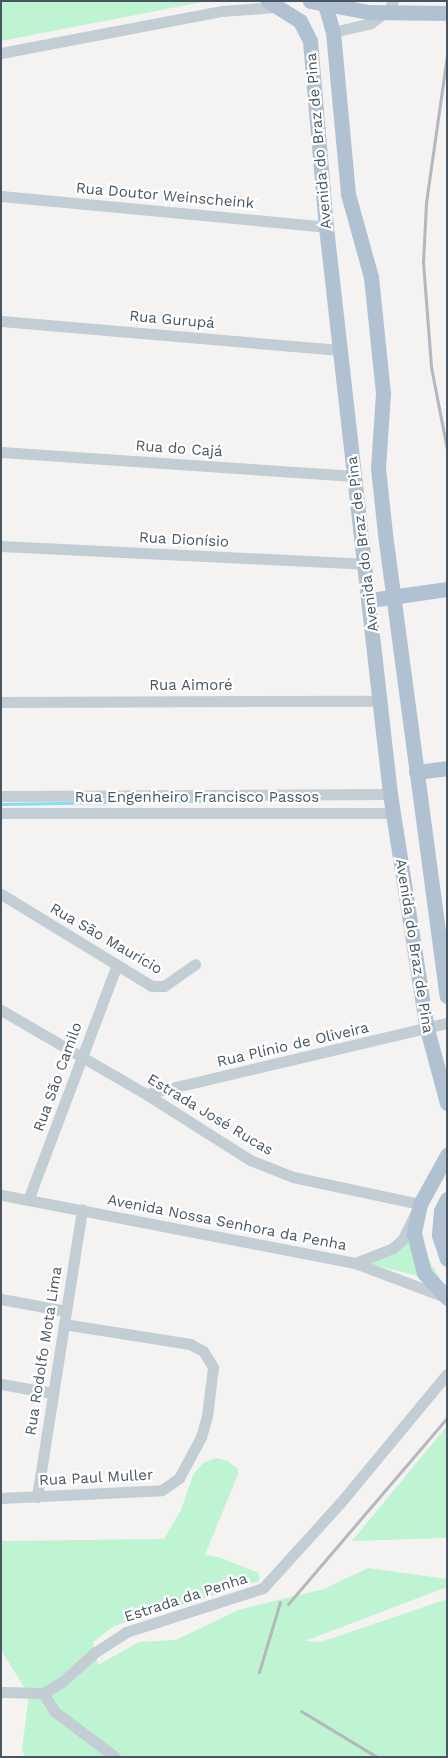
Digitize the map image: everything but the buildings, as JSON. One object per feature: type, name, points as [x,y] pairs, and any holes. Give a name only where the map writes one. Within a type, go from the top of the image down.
[{"type":"main road","points":[[310,1],[368,12],[447,13]]},
{"type":"main road","name":"Avenida do Braz de Pina","points":[[324,1],[332,32],[348,194],[371,277],[383,393],[378,468],[416,772],[447,996]]},
{"type":"main road","name":"Avenida do Braz de Pina","points":[[276,3],[300,21],[310,41],[326,227],[370,600],[390,794],[426,1029],[447,1103]]},
{"type":"main road","points":[[370,600],[447,589]]},
{"type":"main road","points":[[416,772],[447,768]]},
{"type":"main road","points":[[447,1155],[420,1204],[414,1233],[420,1265],[428,1280],[447,1298]]},
{"type":"main road","points":[[447,1199],[440,1222],[439,1235],[447,1260]]},
{"type":"street","points":[[332,32],[372,23],[389,10],[393,1]]},
{"type":"street","points":[[1,53],[224,6],[276,3]]},
{"type":"street","name":"Rua Doutor Weinscheink","points":[[1,196],[326,227]]},
{"type":"street","name":"Rua Gurupá","points":[[1,321],[340,350]]},
{"type":"street","name":"Rua do Cajá","points":[[1,452],[354,476]]},
{"type":"street","name":"Rua Dionísio","points":[[1,546],[365,564]]},
{"type":"street","name":"Rua Aimoré","points":[[1,702],[380,701]]},
{"type":"street","points":[[346,794],[346,814]]},
{"type":"street","name":"Rua Engenheiro Francisco Passos","points":[[1,814],[83,805],[346,794],[390,794]]},
{"type":"street","name":"Rua Engenheiro Francisco Passos","points":[[1,796],[83,805],[346,814],[393,813]]},
{"type":"street","name":"Rua São Maurício","points":[[1,894],[117,965],[158,987],[174,980],[195,964]]},
{"type":"street","name":"Rua São Camilo","points":[[28,1200],[80,1058],[117,965]]},
{"type":"street","name":"Estrada José Rucas","points":[[1,1010],[80,1058],[146,1094],[231,1149],[270,1169],[294,1178],[420,1204]]},
{"type":"street","name":"Rua Plínio de Oliveira","points":[[146,1094],[447,1023]]},
{"type":"street","name":"Avenida Nossa Senhora da Penha","points":[[1,1195],[355,1263],[393,1248],[406,1233],[420,1204]]},
{"type":"street","name":"Rua Rodolfo Mota Lima","points":[[37,1496],[82,1210]]},
{"type":"street","points":[[355,1263],[447,1298]]},
{"type":"street","points":[[1,1298],[66,1311]]},
{"type":"street","name":"Rua Paul Muller","points":[[1,1498],[149,1492],[171,1486],[186,1468],[207,1416],[213,1366],[203,1351],[190,1344],[64,1324]]},
{"type":"street","name":"Estrada da Penha","points":[[43,1693],[62,1682],[94,1653],[126,1632],[263,1588],[342,1502],[447,1374]]},
{"type":"street","points":[[1,1384],[52,1393]]},
{"type":"street","points":[[1,1692],[43,1693],[55,1712],[115,1757]]},
{"type":"green space","points":[[1,1],[208,1],[1,41]]},
{"type":"green space","points":[[420,1232],[423,1250],[447,1290],[415,1275],[365,1263]]},
{"type":"green space","points":[[447,1426],[447,1538],[352,1541]]},
{"type":"green space","points":[[216,1458],[228,1461],[238,1469],[238,1474],[205,1555],[218,1557],[259,1573],[259,1581],[114,1626],[93,1642],[98,1665],[139,1642],[176,1640],[238,1610],[324,1589],[368,1568],[447,1579],[447,1587],[305,1641],[321,1642],[447,1599],[447,1757],[25,1757],[22,1750],[29,1695],[1,1650],[1,1541],[164,1539],[181,1510],[193,1475],[203,1463]]},
{"type":"waterway","points":[[1,804],[222,800]]},
{"type":"railway","points":[[447,55],[426,203],[423,262],[431,367],[447,449]]},
{"type":"railway","points":[[288,1604],[447,1418]]},
{"type":"railway","points":[[259,1672],[280,1602]]},
{"type":"railway","points":[[301,1711],[377,1757]]}]
